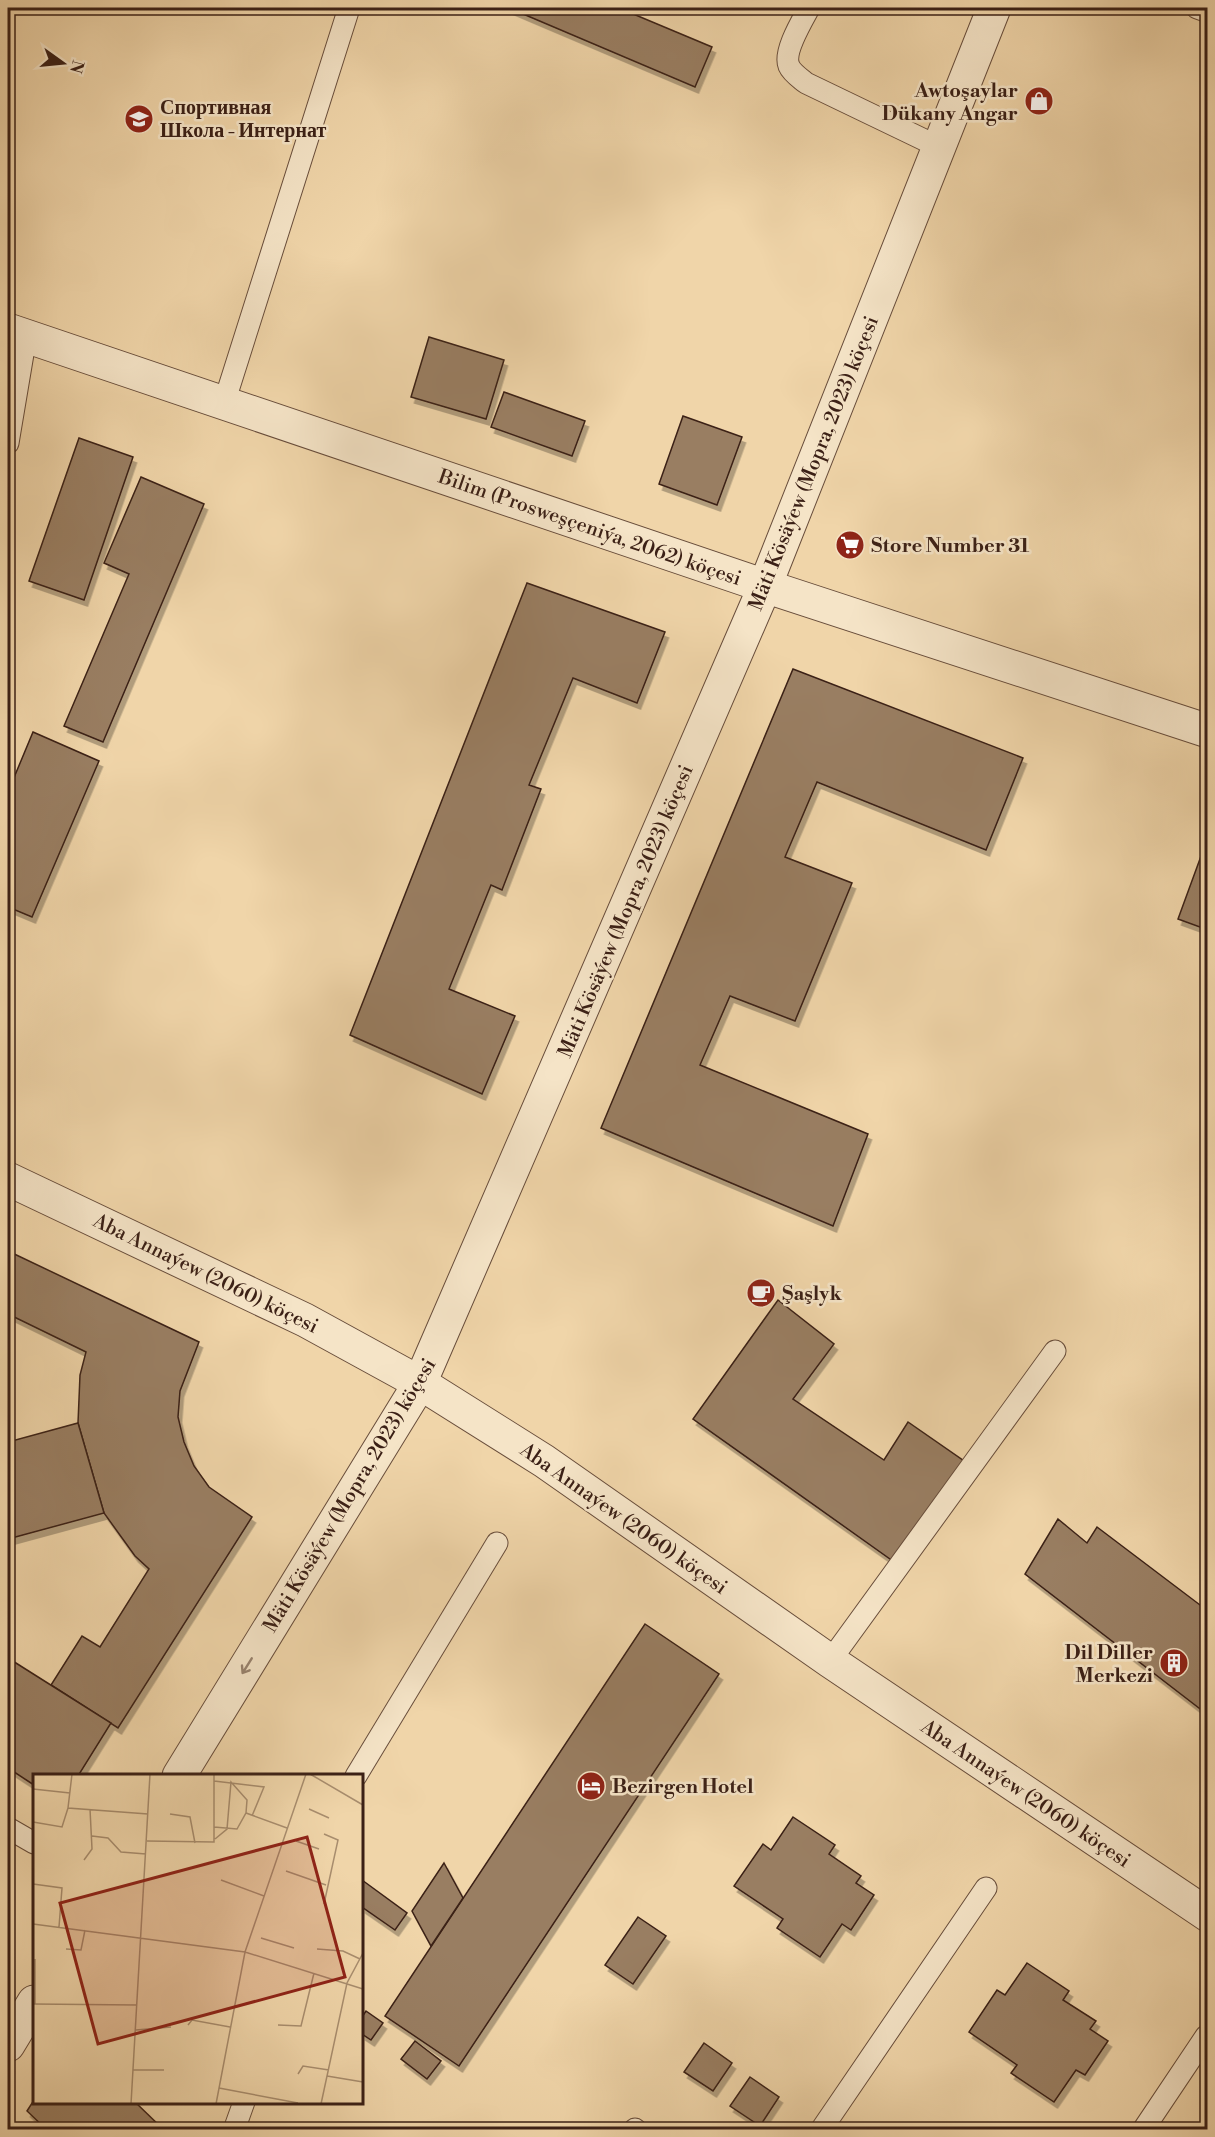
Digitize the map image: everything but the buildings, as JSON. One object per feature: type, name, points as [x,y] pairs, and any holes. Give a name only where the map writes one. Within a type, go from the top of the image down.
[{"type":"street","name":"Mäti Kösäýew (Mopra, 2023) köçesi","points":[[180,1774],[420,1383],[765,586],[994,8]]},
{"type":"street","name":"Bilim (Prosweşçeniýa, 2062) köçesi","points":[[17,333],[765,586],[1208,731]]},
{"type":"street","name":"Aba Annaýew (2060) köçesi","points":[[8,1179],[305,1320],[420,1383],[544,1461],[830,1661],[1208,1916]]},
{"type":"street","points":[[8,2045],[33,2004]]},
{"type":"lane","points":[[224,403],[349,8]]},
{"type":"lane","points":[[809,8],[787,53],[788,64],[794,73],[806,82],[939,147]]},
{"type":"lane","points":[[1197,8],[1208,12]]},
{"type":"lane","points":[[8,443],[17,333]]},
{"type":"lane","points":[[830,1661],[1055,1351]]},
{"type":"lane","points":[[357,1774],[497,1543]]},
{"type":"lane","points":[[8,1828],[33,1842]]},
{"type":"lane","points":[[821,2130],[986,1888]]},
{"type":"lane","points":[[1143,2130],[1206,2036]]},
{"type":"lane","points":[[234,2130],[244,2104]]},
{"type":"place","name":"Awtoşaylar Dükany Angar","points":[[1039,101]]},
{"type":"place","name":"Спортивная Школа - Интернат","points":[[139,119]]},
{"type":"place","name":"Store Number 31","points":[[850,545]]},
{"type":"place","name":"Şaşlyk","points":[[761,1293]]},
{"type":"place","name":"Dil Diller Merkezi","points":[[1174,1663]]},
{"type":"place","name":"Bezirgen Hotel","points":[[591,1786]]}]
